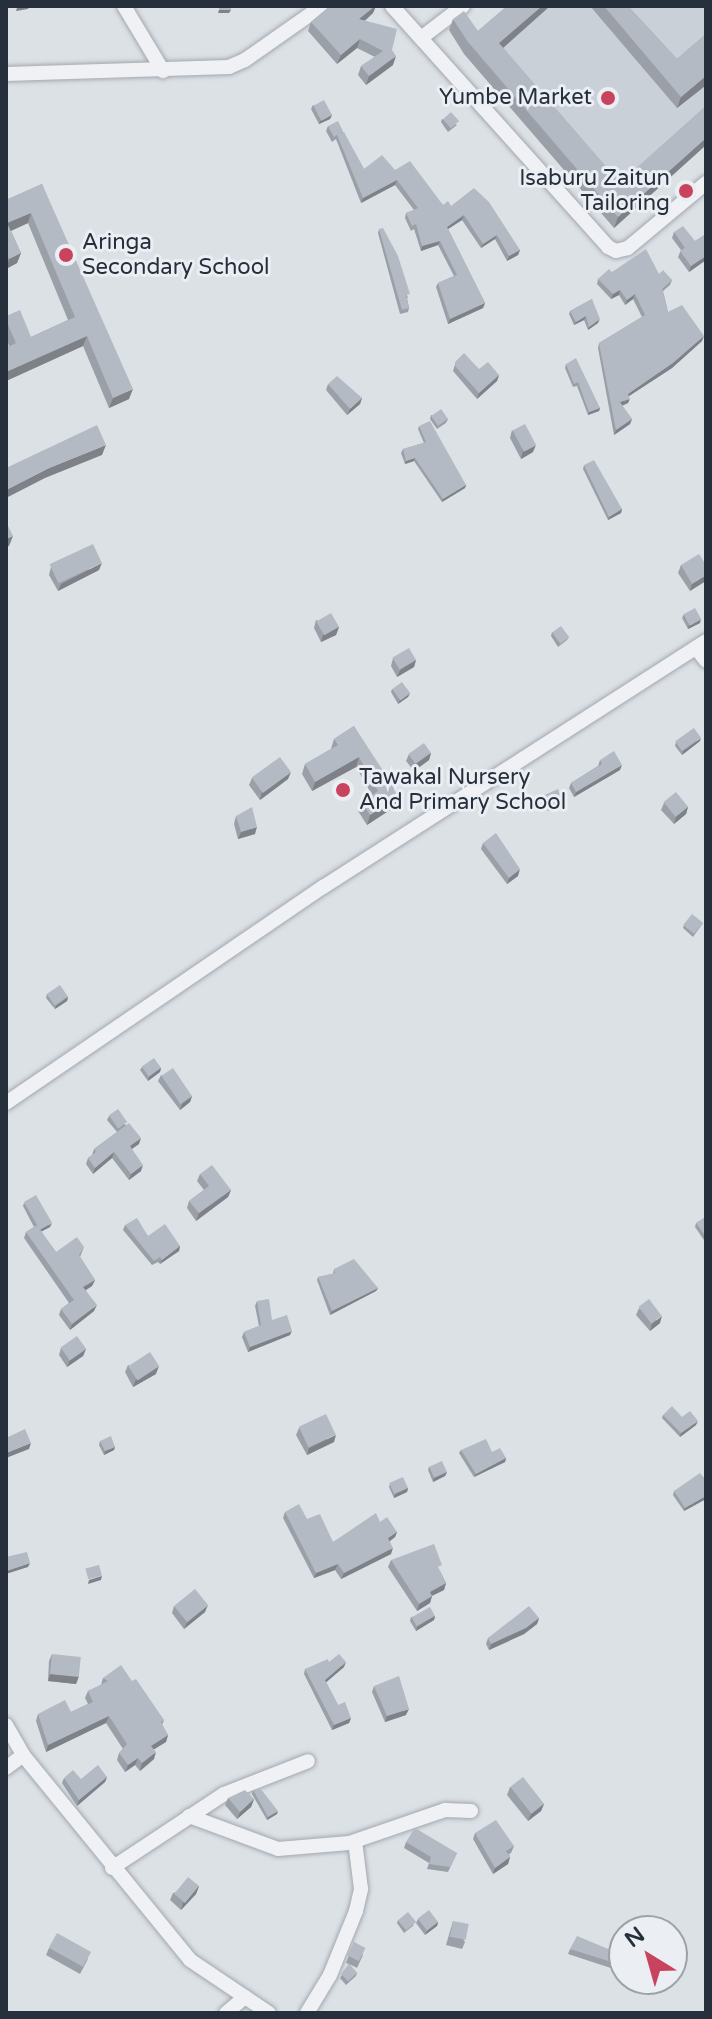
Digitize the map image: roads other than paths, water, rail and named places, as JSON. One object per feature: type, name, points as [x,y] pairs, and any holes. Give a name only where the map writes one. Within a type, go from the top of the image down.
[{"type":"street","points":[[124,6],[163,71]]},
{"type":"street","points":[[6,74],[229,67],[245,60],[322,6]]},
{"type":"street","points":[[392,6],[608,247],[616,251],[628,248],[706,183]]},
{"type":"street","points":[[421,38],[463,6]]},
{"type":"street","points":[[6,1103],[323,887],[701,644],[706,661]]},
{"type":"street","points":[[6,1725],[23,1755],[190,1960],[269,2013]]},
{"type":"street","points":[[6,1768],[23,1755]]},
{"type":"street","points":[[112,1868],[243,1784],[308,1761]]},
{"type":"street","points":[[189,1816],[278,1849],[355,1841],[445,1810],[471,1811]]},
{"type":"street","points":[[307,2013],[330,1975],[356,1911],[361,1889],[355,1841]]},
{"type":"street","points":[[226,2013],[245,1997]]},
{"type":"place","name":"Yumbe Market","points":[[608,98]]},
{"type":"place","name":"Isaburu Zaitun Tailoring","points":[[686,191]]},
{"type":"place","name":"Aringa Secondary School","points":[[66,255]]},
{"type":"place","name":"Tawakal Nursery And Primary School","points":[[343,790]]}]
